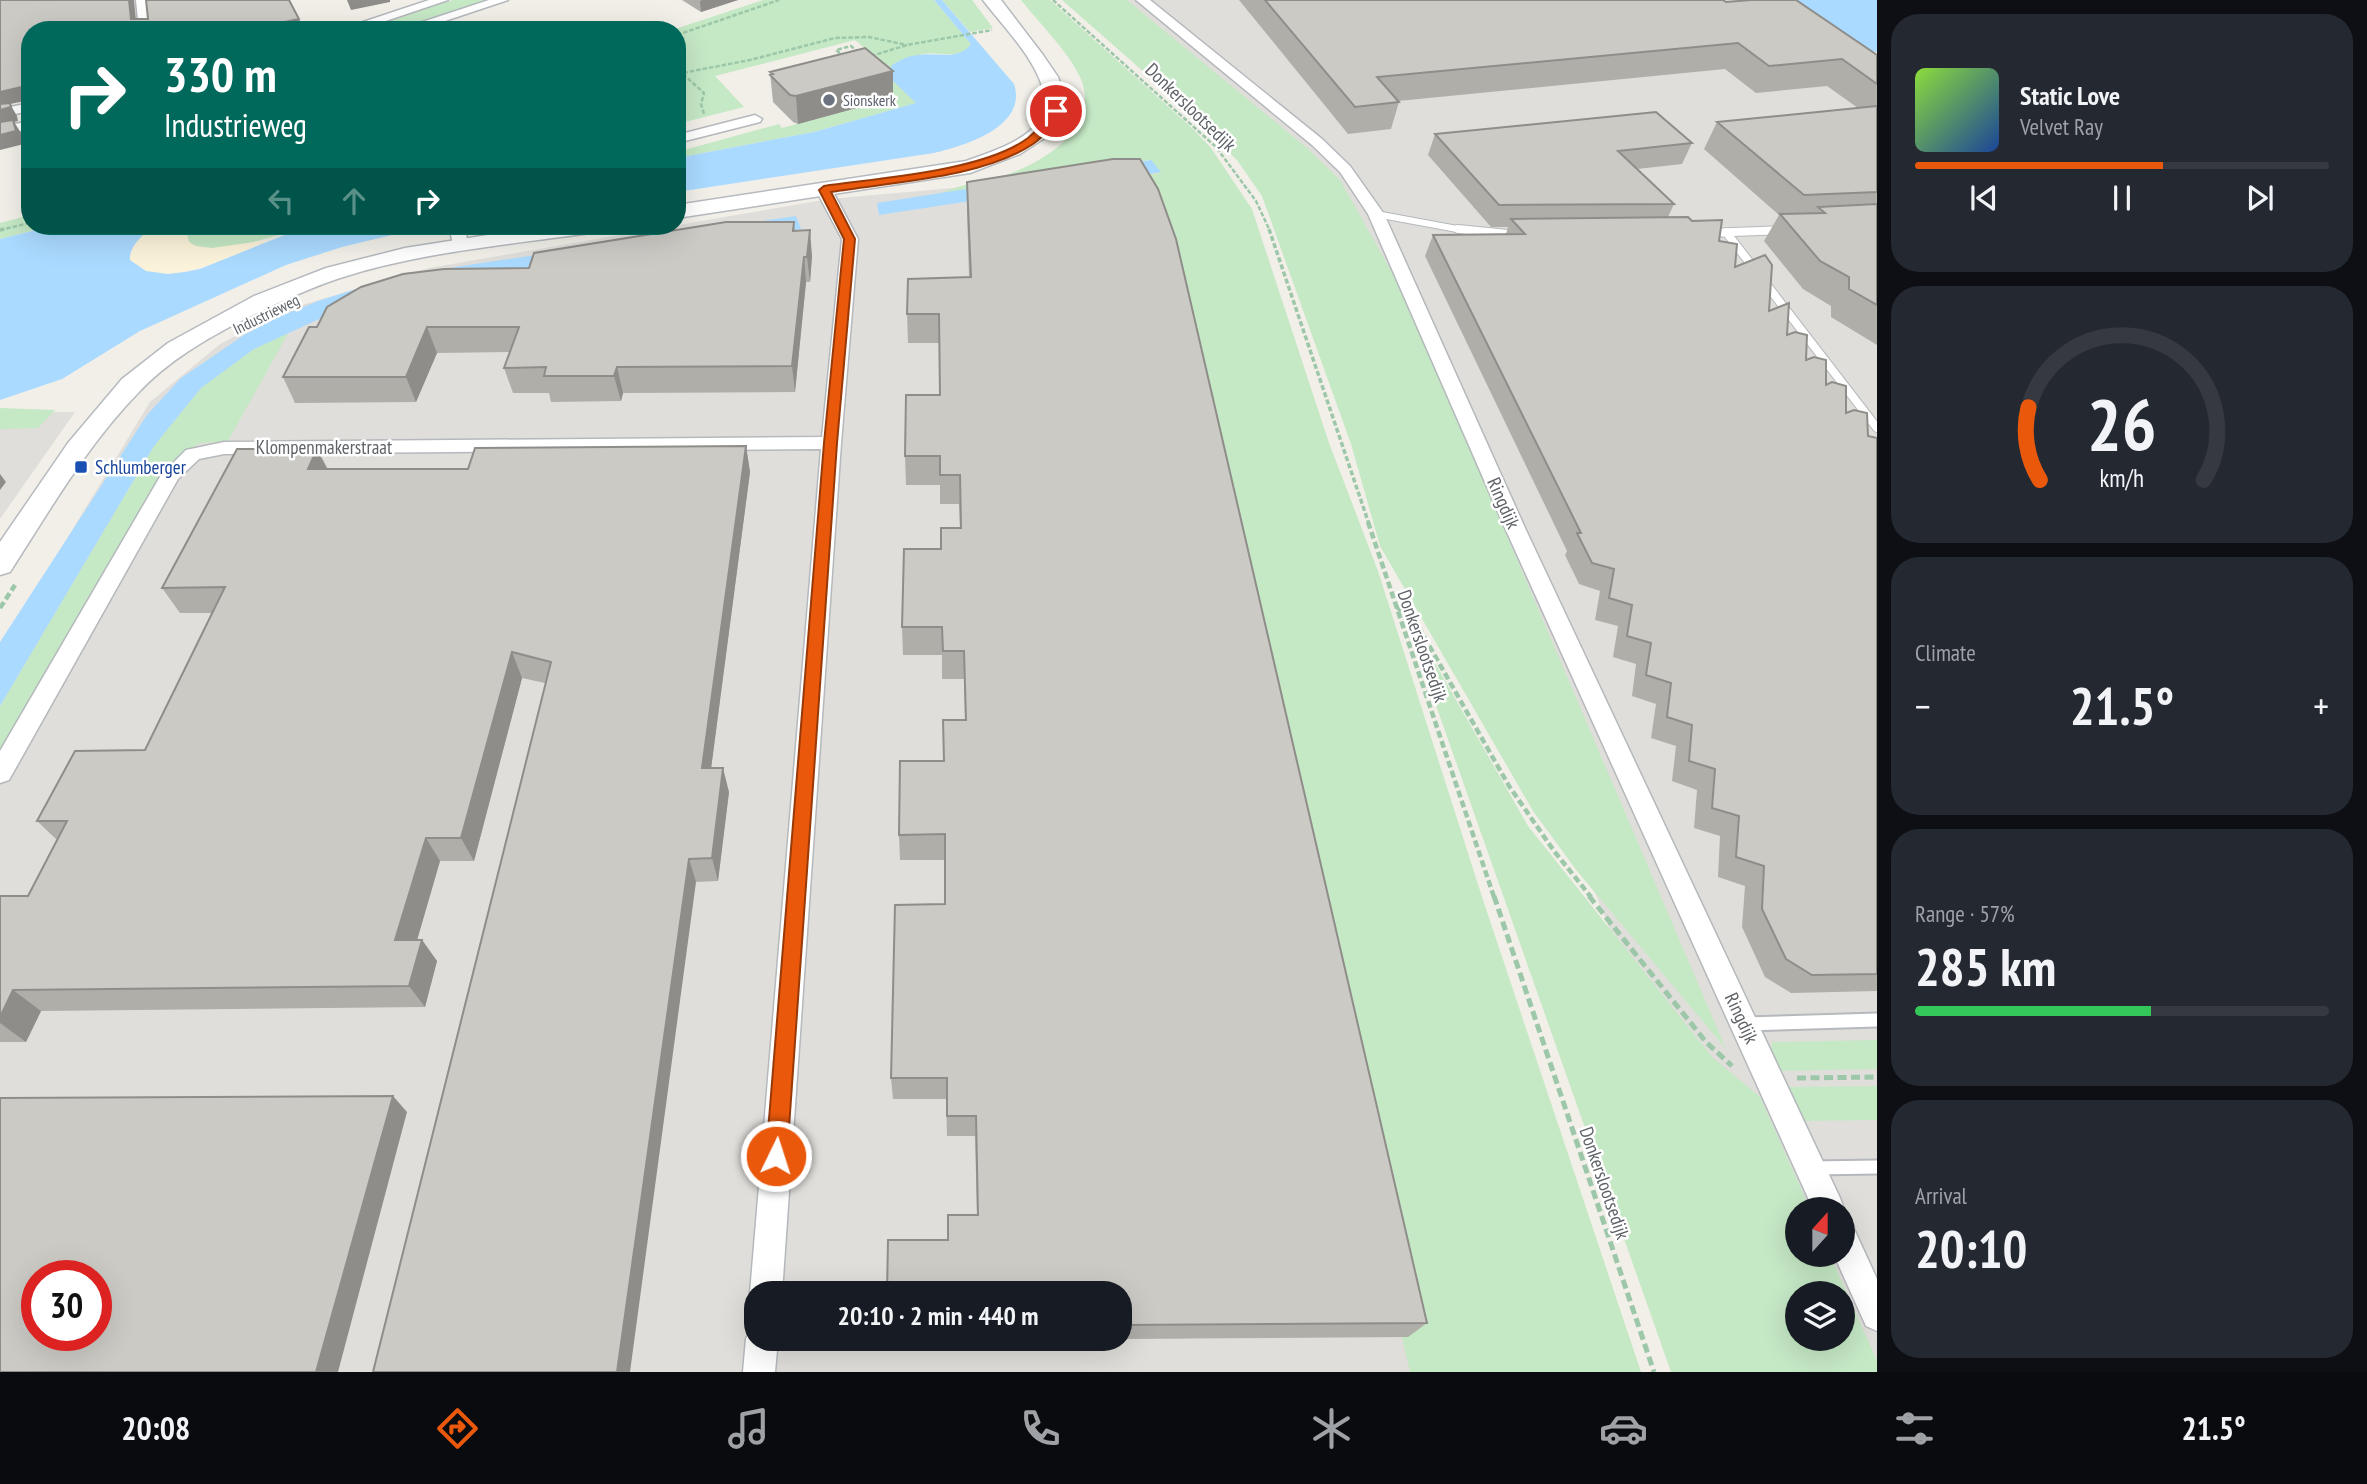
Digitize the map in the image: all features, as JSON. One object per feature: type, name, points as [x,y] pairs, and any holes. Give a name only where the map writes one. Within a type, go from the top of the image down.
[{"type":"street","points":[[142,0],[145,21]]},
{"type":"street","points":[[367,21],[405,5],[442,0]]},
{"type":"street","points":[[433,21],[502,0]]},
{"type":"street","name":"Ringdijk","points":[[1142,0],[1317,142],[1345,169],[1376,214],[1514,528],[1823,1197]]},
{"type":"street","points":[[686,211],[970,167],[1004,155],[1031,141],[1045,128],[1056,111],[1056,89],[1042,64],[991,10]]},
{"type":"street","points":[[0,113],[21,109]]},
{"type":"street","points":[[686,137],[755,119]]},
{"type":"street","points":[[0,131],[21,127]]},
{"type":"street","points":[[766,1281],[849,239],[824,190]]},
{"type":"street","name":"Industrieweg","points":[[7,575],[84,439],[132,383],[175,350],[258,303],[300,285],[459,236],[482,235]]},
{"type":"street","name":"Klompenmakerstraat","points":[[0,773],[171,475],[193,454],[225,448],[831,443]]},
{"type":"street","points":[[1855,1266],[1877,1315]]},
{"type":"street","points":[[760,1372],[761,1351]]},
{"type":"lane","points":[[1376,214],[1479,233],[1520,235]]},
{"type":"lane","points":[[1698,233],[1795,229]]},
{"type":"lane","points":[[1726,232],[1877,428]]},
{"type":"lane","points":[[1745,1024],[1877,1020]]},
{"type":"lane","points":[[1810,1168],[1877,1167]]},
{"type":"path","points":[[686,32],[779,0]]},
{"type":"path","name":"Donkerslootsedijk","points":[[1053,0],[1216,147],[1256,201],[1269,228],[1654,1372]]},
{"type":"path","points":[[865,58],[907,45],[997,29],[991,10]]},
{"type":"path","points":[[686,72],[750,60],[835,38],[869,37],[907,45]]},
{"type":"path","points":[[845,57],[836,50],[851,46],[871,63]]},
{"type":"path","points":[[686,77],[704,93],[702,109],[716,129]]},
{"type":"path","points":[[0,230],[21,225]]},
{"type":"path","points":[[0,608],[7,575]]},
{"type":"path","points":[[1395,604],[1418,626],[1509,786],[1554,851],[1706,1042],[1729,1064],[1745,1073],[1770,1079],[1877,1077]]},
{"type":"shaded area","points":[[1102,0],[1753,0],[1877,84],[1877,1372],[1787,1372],[1310,181]]},
{"type":"shaded area","points":[[1200,166],[1539,1372],[0,1372],[0,649],[150,402],[220,344],[288,309],[429,268],[620,235],[686,235],[686,224],[829,199]]},
{"type":"shaded area","points":[[0,412],[75,412],[0,519]]},
{"type":"green space","points":[[453,0],[494,0],[425,21],[383,21]]},
{"type":"green space","points":[[763,0],[934,0],[971,44],[960,53],[917,56],[889,76],[917,103],[814,132],[686,156],[686,150],[779,124],[782,128],[893,97],[883,64],[855,40],[715,76],[744,107],[686,122],[686,25]]},
{"type":"green space","points":[[942,0],[972,0],[993,28],[970,32]]},
{"type":"green space","points":[[1021,0],[1050,0],[1194,130],[1211,148],[1252,209],[1329,443],[1378,571],[1482,897],[1641,1372],[1410,1372],[1135,176],[1160,173],[1150,160],[941,193],[1009,174],[1039,160],[1067,139],[1083,111],[1085,94],[1075,67]]},
{"type":"green space","points":[[1062,0],[1127,0],[1307,148],[1340,180],[1402,290],[1726,1049],[1577,871],[1533,811],[1380,546],[1351,444],[1262,196],[1237,160],[1169,94]]},
{"type":"green space","points":[[21,217],[21,234],[0,239],[0,223]]},
{"type":"green space","points":[[187,235],[276,235],[216,248],[202,248],[188,240]]},
{"type":"green space","points":[[290,330],[228,441],[200,443],[175,460],[0,754],[0,706],[154,446],[201,388],[254,349]]},
{"type":"green space","points":[[0,408],[55,410],[38,428],[0,429]]},
{"type":"green space","points":[[1413,640],[1423,642],[1528,826],[1712,1057],[1760,1097],[1805,1197],[1785,1197],[1785,1267],[1835,1267],[1842,1281],[1785,1281],[1785,1351],[1855,1351],[1855,1311],[1877,1361],[1877,1372],[1671,1372]]},
{"type":"green space","points":[[1877,1040],[1877,1069],[1778,1071],[1770,1056],[1772,1042]]},
{"type":"green space","points":[[1877,1086],[1877,1120],[1802,1121],[1785,1087]]},
{"type":"sand","points":[[143,235],[187,235],[189,242],[195,246],[212,248],[268,240],[194,269],[171,274],[152,274],[137,269],[129,256]]},
{"type":"water","points":[[934,0],[942,0],[1014,84],[1016,99],[1012,112],[990,132],[934,153],[686,191],[686,156],[814,132],[916,103],[888,76],[892,65],[904,58],[925,54],[954,54],[971,44]]},
{"type":"water","points":[[1772,0],[1877,0],[1877,52],[1844,44]]},
{"type":"water","points":[[1151,160],[1161,172],[879,215],[877,203]]},
{"type":"water","points":[[796,216],[801,229],[474,275],[328,315],[254,349],[201,388],[154,446],[0,706],[0,642],[147,415],[181,378],[244,335],[279,317],[356,289],[449,268],[669,235],[686,235],[686,232]]},
{"type":"water","points":[[21,234],[143,235],[134,245],[130,260],[146,271],[168,274],[200,269],[285,235],[392,235],[286,265],[140,331],[62,379],[0,400],[0,239]]},
{"type":"building","points":[[0,0],[129,0],[131,19],[148,19],[146,0],[289,0],[299,19],[21,21],[21,87],[0,92]]},
{"type":"building","points":[[1265,0],[1796,0],[1877,55],[1877,84],[1842,59],[1769,66],[1738,43],[1377,77],[1399,102],[1355,107]]},
{"type":"building","points":[[865,48],[893,71],[796,96],[790,95],[770,75],[773,74],[770,72]]},
{"type":"building","points":[[10,103],[11,107],[0,110],[0,104]]},
{"type":"building","points":[[1877,106],[1877,192],[1804,195],[1717,122]]},
{"type":"building","points":[[1656,112],[1692,143],[1618,151],[1674,204],[1499,205],[1435,134]]},
{"type":"building","points":[[13,120],[16,131],[0,135],[0,122]]},
{"type":"building","points":[[1113,159],[1140,159],[1158,189],[1176,239],[1427,1323],[1132,1325],[1132,1281],[887,1281],[888,1240],[948,1240],[948,1215],[978,1215],[976,1116],[947,1116],[947,1078],[891,1078],[895,905],[945,904],[945,834],[899,835],[900,761],[944,761],[943,720],[966,720],[964,651],[943,651],[942,627],[902,627],[904,549],[941,549],[941,528],[961,528],[960,475],[940,475],[940,456],[905,456],[906,395],[940,395],[939,314],[907,314],[908,279],[971,277],[967,182]]},
{"type":"building","points":[[1877,204],[1877,305],[1849,289],[1849,277],[1820,261],[1780,214],[1825,213],[1818,207]]},
{"type":"building","points":[[1688,217],[1692,221],[1722,220],[1719,241],[1737,244],[1735,267],[1765,255],[1772,265],[1769,311],[1789,303],[1787,335],[1795,332],[1807,335],[1806,360],[1814,357],[1826,360],[1826,385],[1832,382],[1846,386],[1846,413],[1854,410],[1867,413],[1868,436],[1877,438],[1877,974],[1812,975],[1786,959],[1762,909],[1764,866],[1736,857],[1739,816],[1712,808],[1715,769],[1689,761],[1692,725],[1667,717],[1671,683],[1646,675],[1651,643],[1627,636],[1632,605],[1609,598],[1614,569],[1592,563],[1577,533],[1581,533],[1433,235],[1525,234],[1511,219]]},
{"type":"building","points":[[726,222],[794,222],[793,231],[810,230],[807,257],[804,257],[792,366],[617,367],[614,376],[544,376],[546,367],[504,368],[519,327],[427,327],[406,377],[283,377],[309,327],[317,327],[327,307],[361,287],[403,274],[444,269],[529,268],[534,253],[645,235],[686,235],[686,228]]},
{"type":"building","points":[[746,446],[702,768],[723,768],[712,858],[689,859],[617,1372],[373,1372],[551,662],[512,652],[461,838],[426,838],[395,940],[422,940],[409,986],[13,990],[0,1017],[0,896],[28,896],[67,821],[37,821],[75,751],[145,750],[225,587],[162,588],[237,449],[317,449],[308,469],[468,469],[475,448]]},
{"type":"building","points":[[393,1096],[316,1372],[0,1372],[0,1098]]},
{"type":"place","name":"Sionskerk","points":[[829,100]]},
{"type":"place","name":"Schlumberger","points":[[81,467]]},
{"type":"route","points":[[776,1156],[849,239],[824,190],[970,167],[1004,155],[1031,141],[1045,128],[1056,111]]}]
